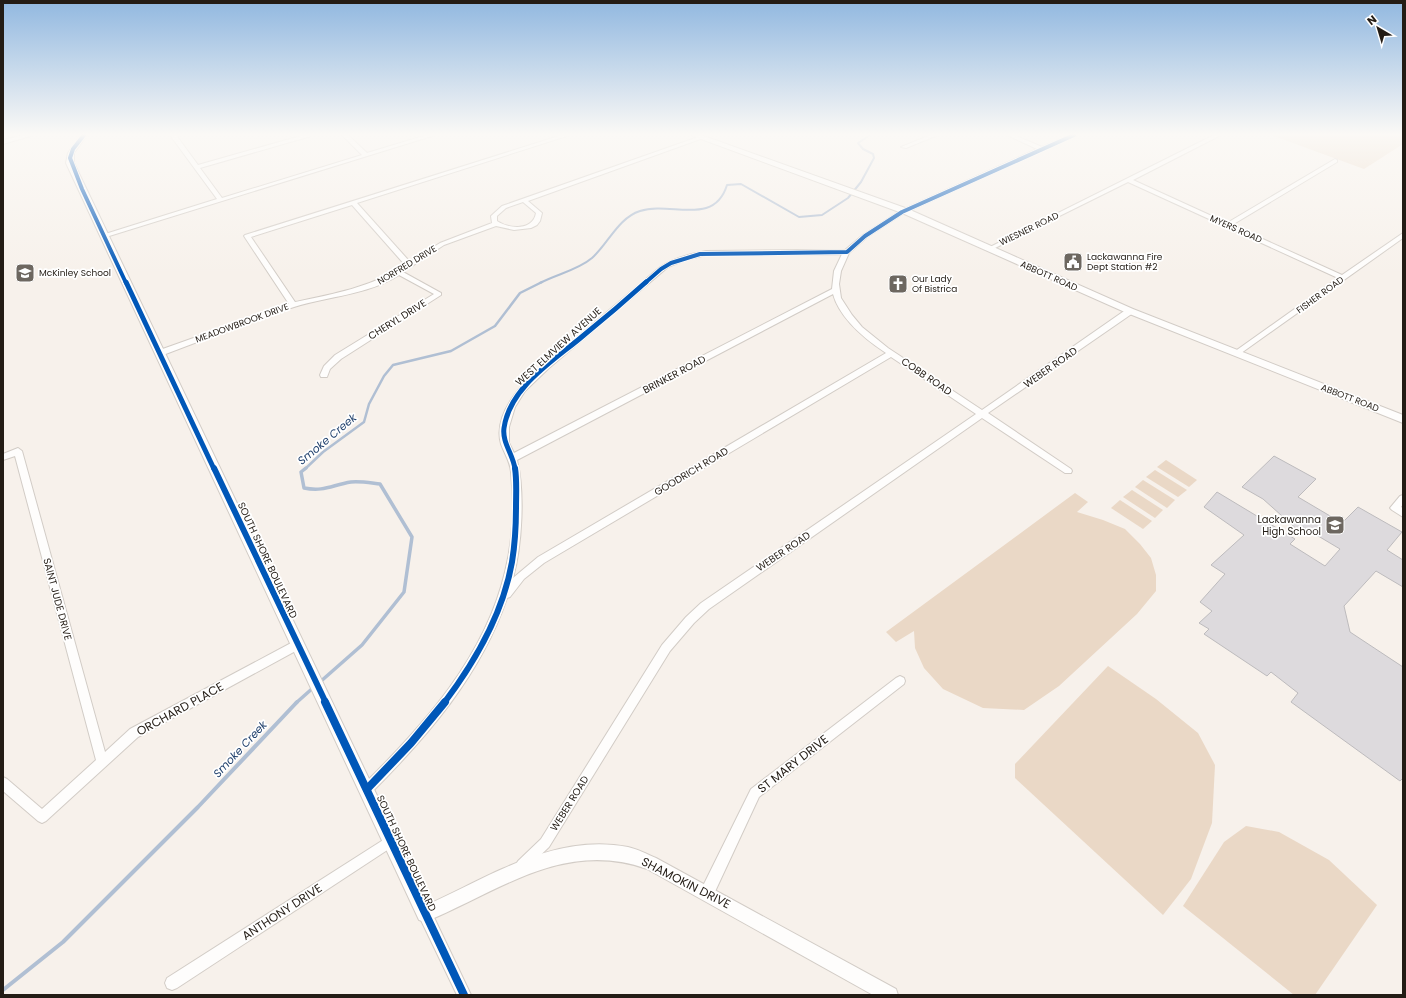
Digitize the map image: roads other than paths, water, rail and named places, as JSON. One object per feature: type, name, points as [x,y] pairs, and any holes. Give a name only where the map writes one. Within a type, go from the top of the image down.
[{"type":"street","name":"SOUTH SHORE BOULEVARD","points":[[79,182],[304,661],[325,701],[464,995]]},
{"type":"street","points":[[207,182],[221,200]]},
{"type":"street","points":[[104,236],[280,182]]},
{"type":"street","name":"MEADOWBROOK DRIVE","points":[[160,353],[293,305],[247,236],[418,182]]},
{"type":"street","points":[[525,201],[539,212],[538,219],[534,223],[524,228],[510,229],[503,228],[494,222],[494,216],[500,210],[525,201],[580,182]]},
{"type":"street","name":"ABBOTT ROAD","points":[[824,182],[905,211],[1130,311],[1403,419]]},
{"type":"street","points":[[846,252],[865,236],[905,211],[970,182]]},
{"type":"street","name":"WIESNER ROAD","points":[[989,249],[1125,182]]},
{"type":"street","name":"MYERS ROAD","points":[[1131,182],[1343,278]]},
{"type":"street","points":[[1227,225],[1300,182]]},
{"type":"street","points":[[353,202],[409,265]]},
{"type":"street","name":"NORFRED DRIVE","points":[[293,305],[358,290],[382,281],[454,239],[496,224]]},
{"type":"street","name":"FISHER ROAD","points":[[1237,354],[1403,235]]},
{"type":"street","name":"COBB ROAD","points":[[846,252],[840,260],[836,271],[835,290],[841,305],[856,325],[892,353],[1068,471]]},
{"type":"street","name":"WEST ELMVIEW AVENUE","points":[[367,789],[415,740],[444,703],[481,644],[501,602],[509,578],[516,532],[516,496],[512,458],[506,447],[504,430],[510,409],[521,391],[534,378],[664,267],[686,257],[706,253],[846,252]]},
{"type":"street","name":"CHERYL DRIVE","points":[[324,376],[327,368],[338,357],[439,294],[398,272]]},
{"type":"street","name":"BRINKER ROAD","points":[[512,458],[835,290]]},
{"type":"street","name":"WEBER ROAD","points":[[516,870],[532,857],[545,843],[666,648],[690,620],[722,593],[1130,311]]},
{"type":"street","name":"GOODRICH ROAD","points":[[501,602],[521,576],[541,560],[892,353]]},
{"type":"street","name":"SAINT JUDE DRIVE","points":[[3,457],[18,451],[102,762]]},
{"type":"street","points":[[1403,498],[1395,508],[1403,513]]},
{"type":"street","name":"ORCHARD PLACE","points":[[3,783],[42,817],[134,733],[297,645]]},
{"type":"street","name":"ST MARY DRIVE","points":[[707,893],[755,792],[900,681]]},
{"type":"street","name":"ANTHONY DRIVE","points":[[172,983],[391,841]]},
{"type":"street","name":"SHAMOKIN DRIVE","points":[[425,914],[516,870],[554,857],[607,852],[629,855],[651,863],[707,893],[890,995]]},
{"type":"waterway","name":"Smoke Creek","points":[[540,283],[574,269],[592,258],[625,219],[640,211],[652,209],[702,209],[712,205],[721,198],[727,185],[741,184],[799,217],[822,215],[848,198],[861,182]]},
{"type":"waterway","name":"Smoke Creek","points":[[305,469],[323,452],[364,422],[369,404],[384,376],[393,365],[451,351],[495,326],[520,293],[540,283]]},
{"type":"waterway","name":"Smoke Creek","points":[[306,468],[301,472],[304,488],[323,489],[344,483],[354,482],[380,484],[412,537],[404,592],[362,645],[320,682]]},
{"type":"waterway","name":"Smoke Creek","points":[[296,703],[314,687]]},
{"type":"waterway","name":"Smoke Creek","points":[[3,990],[63,942],[198,807],[296,703]]},
{"type":"place","name":"Lackawanna Fire Dept Station #2","points":[[1073,262]]},
{"type":"place","name":"McKinley School","points":[[25,273]]},
{"type":"place","name":"Our Lady Of Bistrica","points":[[898,284]]},
{"type":"place","name":"Lackawanna High School","points":[[1335,525]]}]
